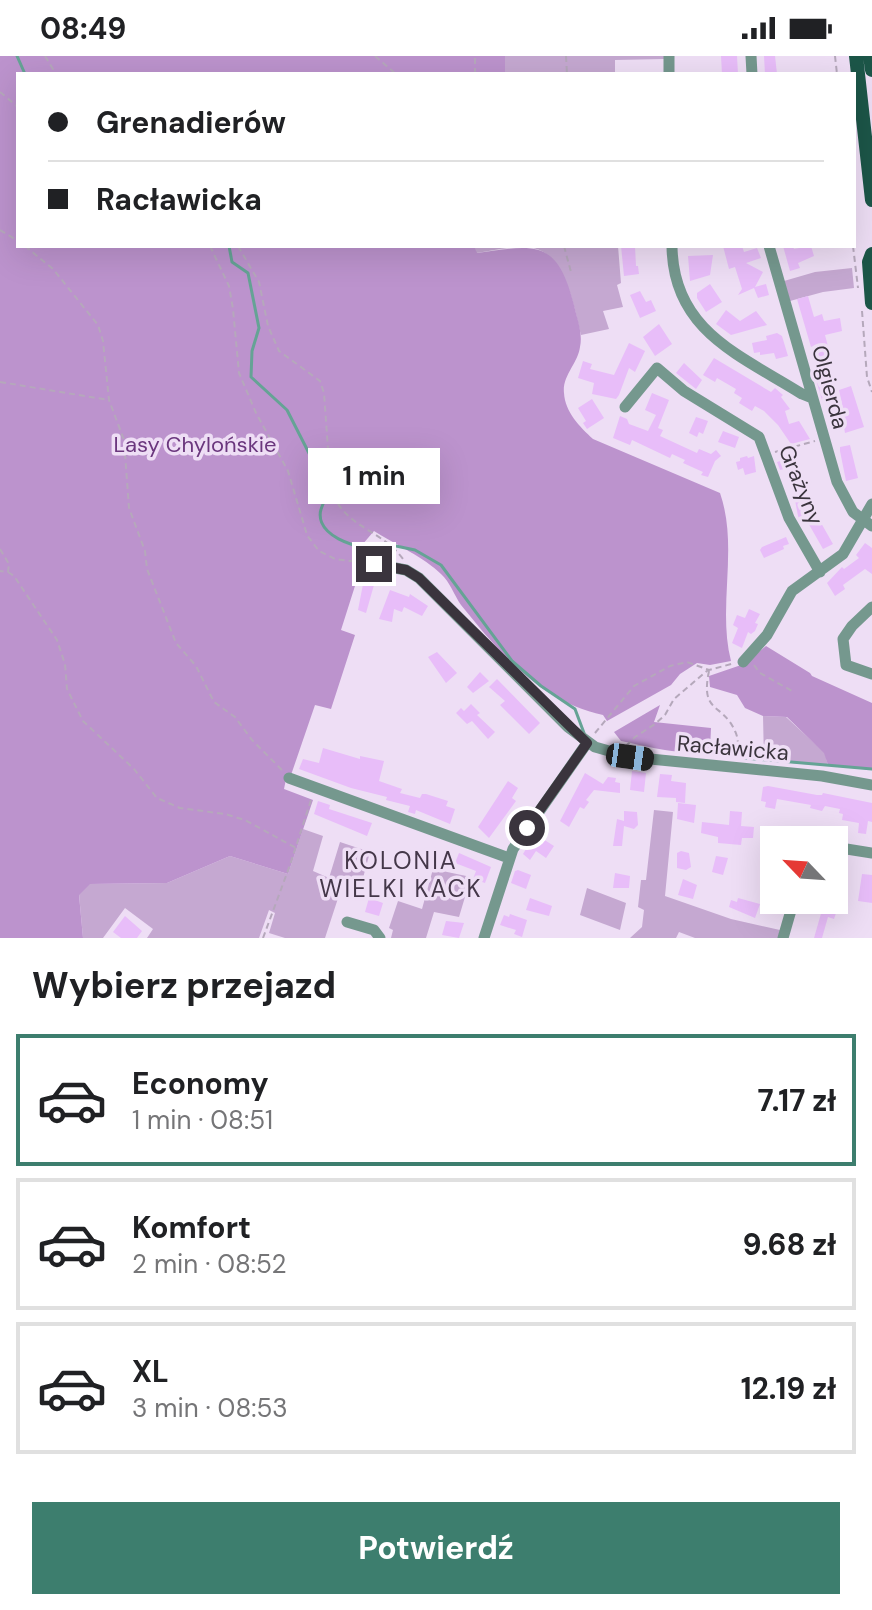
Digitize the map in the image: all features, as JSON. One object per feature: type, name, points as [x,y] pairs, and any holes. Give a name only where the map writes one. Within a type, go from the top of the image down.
[{"type":"main road","points":[[856,56],[872,200]]},
{"type":"main road","points":[[870,56],[872,70]]},
{"type":"main road","points":[[872,254],[869,262],[872,303]]},
{"type":"street","points":[[672,248],[673,270],[680,293],[703,328],[722,346],[812,398]]},
{"type":"street","name":"Olgierda","points":[[770,248],[840,490],[853,512],[867,522]]},
{"type":"street","name":"Grażyny","points":[[625,407],[657,368],[684,391],[752,431],[763,443],[789,518],[820,572]]},
{"type":"street","name":"Grażyny","points":[[747,658],[767,635],[792,591],[843,554],[867,522],[872,504]]},
{"type":"street","name":"Racławicka","points":[[374,564],[406,570],[419,578],[587,743],[620,755],[822,776],[872,785]]},
{"type":"street","points":[[872,607],[843,639],[846,665],[872,674]]},
{"type":"street","points":[[484,938],[509,858],[587,743]]},
{"type":"street","points":[[289,778],[509,858]]},
{"type":"street","points":[[848,849],[872,853]]},
{"type":"street","points":[[783,938],[790,914]]},
{"type":"street","points":[[347,922],[374,930],[380,938]]},
{"type":"path","points":[[375,56],[394,72]]},
{"type":"path","points":[[0,92],[16,105]]},
{"type":"path","points":[[27,248],[53,269],[98,325],[103,341],[109,400],[124,440],[129,508],[145,551],[147,569],[176,643],[196,666],[214,702],[235,717],[252,740],[289,778]]},
{"type":"path","points":[[211,248],[229,286],[239,373],[256,413],[288,471],[307,535],[319,551],[335,559],[374,564]]},
{"type":"path","points":[[239,248],[259,282],[268,326],[279,351],[320,381],[324,393],[331,491],[335,502],[359,527],[391,544],[403,559],[406,570]]},
{"type":"path","points":[[565,248],[571,272]]},
{"type":"path","points":[[866,342],[867,377],[872,392]]},
{"type":"path","points":[[0,382],[109,400]]},
{"type":"path","points":[[766,454],[811,442]]},
{"type":"path","points":[[0,549],[9,564],[8,572]]},
{"type":"path","points":[[0,571],[14,576],[57,640],[65,664],[67,689],[83,721],[134,769],[157,798],[180,808],[245,820],[296,848]]},
{"type":"path","points":[[620,755],[635,737],[665,715],[680,693],[709,670],[747,658],[760,673],[792,691]]},
{"type":"path","points":[[587,743],[634,686],[670,666],[687,662],[709,670]]},
{"type":"path","points":[[709,670],[707,697],[734,728],[738,740],[738,768]]},
{"type":"path","points":[[263,938],[315,788]]},
{"type":"shaded area","points":[[505,56],[664,56],[664,59],[615,60],[615,72],[505,72]]},
{"type":"shaded area","points":[[475,248],[507,248],[476,253]]},
{"type":"shaded area","points":[[530,248],[618,248],[621,283],[617,285],[623,307],[603,311],[609,329],[581,335],[566,281],[550,257]]},
{"type":"shaded area","points":[[852,268],[854,288],[790,301],[784,281],[815,272]]},
{"type":"shaded area","points":[[763,716],[786,717],[825,753],[828,766],[764,761]]},
{"type":"shaded area","points":[[654,810],[673,812],[665,896],[731,919],[780,930],[778,938],[695,938],[679,932],[676,938],[630,938],[642,927],[644,910],[638,907],[641,880],[646,880]]},
{"type":"shaded area","points":[[303,829],[323,836],[313,871],[329,878],[340,842],[370,852],[360,889],[343,883],[325,938],[285,938],[269,933],[275,913],[269,910],[259,938],[147,938],[153,929],[125,908],[103,938],[83,938],[79,894],[89,884],[167,883],[230,856],[288,874]]},
{"type":"shaded area","points":[[433,869],[471,877],[459,917],[434,912],[426,938],[391,938],[393,930],[389,928],[398,901],[422,909]]},
{"type":"shaded area","points":[[587,888],[626,903],[620,930],[580,915]]},
{"type":"green space","name":"Lasy Chylońskie","points":[[0,56],[505,56],[505,72],[16,72],[16,248],[475,248],[477,253],[529,248],[541,251],[560,267],[579,326],[579,353],[564,387],[567,407],[574,419],[593,439],[720,493],[728,535],[726,619],[731,661],[710,665],[697,663],[680,674],[671,685],[607,721],[603,715],[580,708],[540,687],[506,657],[475,623],[441,574],[374,531],[362,545],[355,565],[361,567],[341,630],[355,635],[331,709],[315,705],[291,775],[287,774],[284,789],[313,800],[288,874],[230,856],[167,883],[90,884],[79,895],[83,938],[0,938]]},
{"type":"green space","points":[[766,646],[812,676],[872,703],[872,770],[828,765],[824,753],[787,717],[763,716],[745,708],[737,695],[710,687],[709,676],[744,664]]},
{"type":"green space","points":[[660,705],[654,722],[711,728],[710,750],[687,752],[654,748],[621,741],[614,732]]},
{"type":"building","points":[[721,56],[737,56],[738,72],[722,72]]},
{"type":"building","points":[[764,56],[775,56],[777,72],[765,72]]},
{"type":"building","points":[[621,248],[635,248],[639,274],[624,276]]},
{"type":"building","points":[[724,248],[743,248],[744,252],[757,248],[761,258],[746,263],[763,272],[755,287],[766,284],[769,295],[758,298],[754,288],[738,295],[742,289],[735,267],[729,269]]},
{"type":"building","points":[[784,248],[812,248],[814,256],[798,263],[800,268],[790,271]]},
{"type":"building","points":[[713,255],[710,275],[690,281],[688,256]]},
{"type":"building","points":[[710,284],[722,302],[706,312],[697,293]]},
{"type":"building","points":[[640,291],[646,302],[651,300],[656,311],[640,318],[630,295]]},
{"type":"building","points":[[808,296],[814,317],[822,314],[824,321],[840,318],[842,331],[825,335],[831,358],[827,359],[827,372],[834,396],[822,400],[816,380],[819,379],[815,345],[811,347],[797,299]]},
{"type":"building","points":[[726,310],[740,321],[756,311],[767,325],[731,335],[716,324]]},
{"type":"building","points":[[659,324],[672,344],[655,356],[643,337]]},
{"type":"building","points":[[777,333],[782,336],[788,356],[776,359],[774,353],[754,353],[752,343],[767,340],[766,336]]},
{"type":"building","points":[[629,343],[645,351],[635,372],[629,368],[619,395],[616,399],[592,394],[594,383],[578,378],[583,361],[592,364],[590,369],[614,375]]},
{"type":"building","points":[[714,358],[771,392],[775,388],[783,395],[781,397],[790,409],[785,411],[789,424],[799,421],[810,439],[791,444],[764,411],[755,406],[752,411],[739,403],[742,398],[734,393],[736,389],[717,378],[715,382],[703,375]]},
{"type":"building","points":[[684,363],[702,380],[696,389],[676,373]]},
{"type":"building","points":[[851,386],[864,427],[845,433],[844,427],[832,430],[830,412],[843,408],[839,390]]},
{"type":"building","points":[[652,393],[669,400],[658,428],[663,430],[660,436],[697,453],[699,449],[711,454],[716,450],[721,456],[715,461],[708,477],[672,454],[670,458],[632,440],[630,445],[613,438],[620,416],[627,419],[629,424],[648,431],[656,415],[645,410]]},
{"type":"building","points":[[592,399],[604,418],[587,429],[578,408]]},
{"type":"building","points":[[696,417],[708,421],[703,434],[699,432],[697,437],[689,433]]},
{"type":"building","points":[[723,431],[739,437],[735,448],[718,442]]},
{"type":"building","points":[[850,445],[858,478],[846,481],[840,447]]},
{"type":"building","points":[[754,456],[756,472],[745,475],[743,468],[738,470],[736,462]]},
{"type":"building","points":[[797,456],[812,507],[833,544],[823,549],[807,521],[802,524],[798,516],[789,468],[780,470],[777,462]]},
{"type":"building","points":[[786,537],[789,544],[783,546],[784,549],[764,558],[760,550],[762,547]]},
{"type":"building","points":[[865,543],[872,548],[872,574],[865,569],[843,585],[845,589],[835,596],[827,583],[842,567],[844,569],[859,558],[856,555]]},
{"type":"building","points":[[365,574],[376,578],[366,613],[358,610]]},
{"type":"building","points":[[390,590],[409,597],[410,594],[428,606],[422,616],[404,607],[402,612],[394,609],[392,622],[379,619]]},
{"type":"building","points":[[749,609],[760,614],[755,631],[751,634],[748,632],[742,648],[732,643],[738,628],[733,625],[737,615],[745,618]]},
{"type":"building","points":[[437,652],[457,673],[446,683],[428,657]]},
{"type":"building","points":[[480,672],[489,681],[473,693],[467,687]]},
{"type":"building","points":[[497,679],[540,723],[529,734],[500,705],[505,701],[489,687]]},
{"type":"building","points":[[471,704],[480,713],[477,715],[495,732],[488,739],[472,721],[467,724],[456,713],[461,708],[464,711]]},
{"type":"building","points":[[323,748],[360,759],[360,756],[384,761],[379,781],[402,789],[400,793],[420,798],[426,794],[448,801],[446,806],[455,809],[450,824],[416,810],[415,814],[408,812],[410,806],[386,800],[387,797],[299,769],[303,759],[319,763]]},
{"type":"building","points":[[632,771],[646,773],[644,792],[630,790]]},
{"type":"building","points":[[585,773],[603,784],[608,777],[616,778],[615,782],[620,783],[620,793],[594,790],[586,800],[589,802],[584,809],[580,807],[569,827],[560,821]]},
{"type":"building","points":[[660,774],[672,775],[671,781],[686,783],[685,803],[676,802],[676,798],[657,797]]},
{"type":"building","points":[[508,781],[518,788],[512,798],[516,801],[489,838],[478,827]]},
{"type":"building","points":[[763,787],[872,803],[872,822],[868,821],[866,834],[858,833],[859,823],[842,820],[840,809],[825,806],[822,811],[810,808],[811,805],[777,799],[775,809],[765,807],[766,802],[761,801]]},
{"type":"building","points":[[318,801],[330,805],[329,809],[372,823],[367,836],[314,814]]},
{"type":"building","points":[[678,803],[696,805],[694,823],[677,819]]},
{"type":"building","points":[[624,811],[637,812],[638,825],[634,829],[624,826],[622,846],[613,846],[617,819],[624,821]]},
{"type":"building","points":[[730,811],[742,812],[741,826],[754,827],[753,838],[742,838],[741,845],[718,843],[718,837],[701,833],[702,822],[729,825]]},
{"type":"building","points":[[540,825],[546,829],[543,839],[554,846],[546,858],[536,851],[530,860],[523,854]]},
{"type":"building","points":[[459,853],[491,867],[485,883],[473,879],[476,871],[455,863]]},
{"type":"building","points":[[677,853],[689,853],[691,867],[686,870],[677,868]]},
{"type":"building","points":[[716,856],[728,858],[723,875],[712,872]]},
{"type":"building","points":[[518,870],[531,875],[526,889],[511,883]]},
{"type":"building","points":[[615,873],[630,876],[629,888],[613,888]]},
{"type":"building","points":[[862,874],[872,875],[872,903],[858,901]]},
{"type":"building","points":[[683,879],[697,885],[693,899],[678,895]]},
{"type":"building","points":[[369,898],[383,903],[379,916],[365,912]]},
{"type":"building","points":[[530,898],[552,906],[549,916],[526,910]]},
{"type":"building","points":[[738,898],[760,904],[755,918],[729,907],[731,900],[737,902]]},
{"type":"building","points":[[510,914],[527,920],[522,937],[514,934],[516,930],[500,925],[504,915],[509,917]]},
{"type":"building","points":[[821,914],[836,914],[834,919],[828,917],[822,938],[814,938]]},
{"type":"building","points":[[125,916],[142,931],[137,938],[121,938],[113,932]]},
{"type":"building","points":[[446,921],[464,923],[459,938],[442,935]]},
{"type":"waterway","points":[[17,56],[24,72]]},
{"type":"waterway","points":[[229,248],[232,262],[248,273],[259,328],[252,351],[251,377],[287,410],[315,465],[316,482],[326,499],[320,512],[322,523],[328,532],[351,544],[365,548],[390,548]]},
{"type":"waterway","points":[[396,546],[415,550],[441,565],[512,661],[575,709],[584,733]]},
{"type":"waterway","points":[[745,758],[872,769]]},
{"type":"district","name":"KOLONIA WIELKI KACK","points":[[401,874]]},
{"type":"route","points":[[374,564],[406,570],[419,578],[587,743],[527,828]]}]
